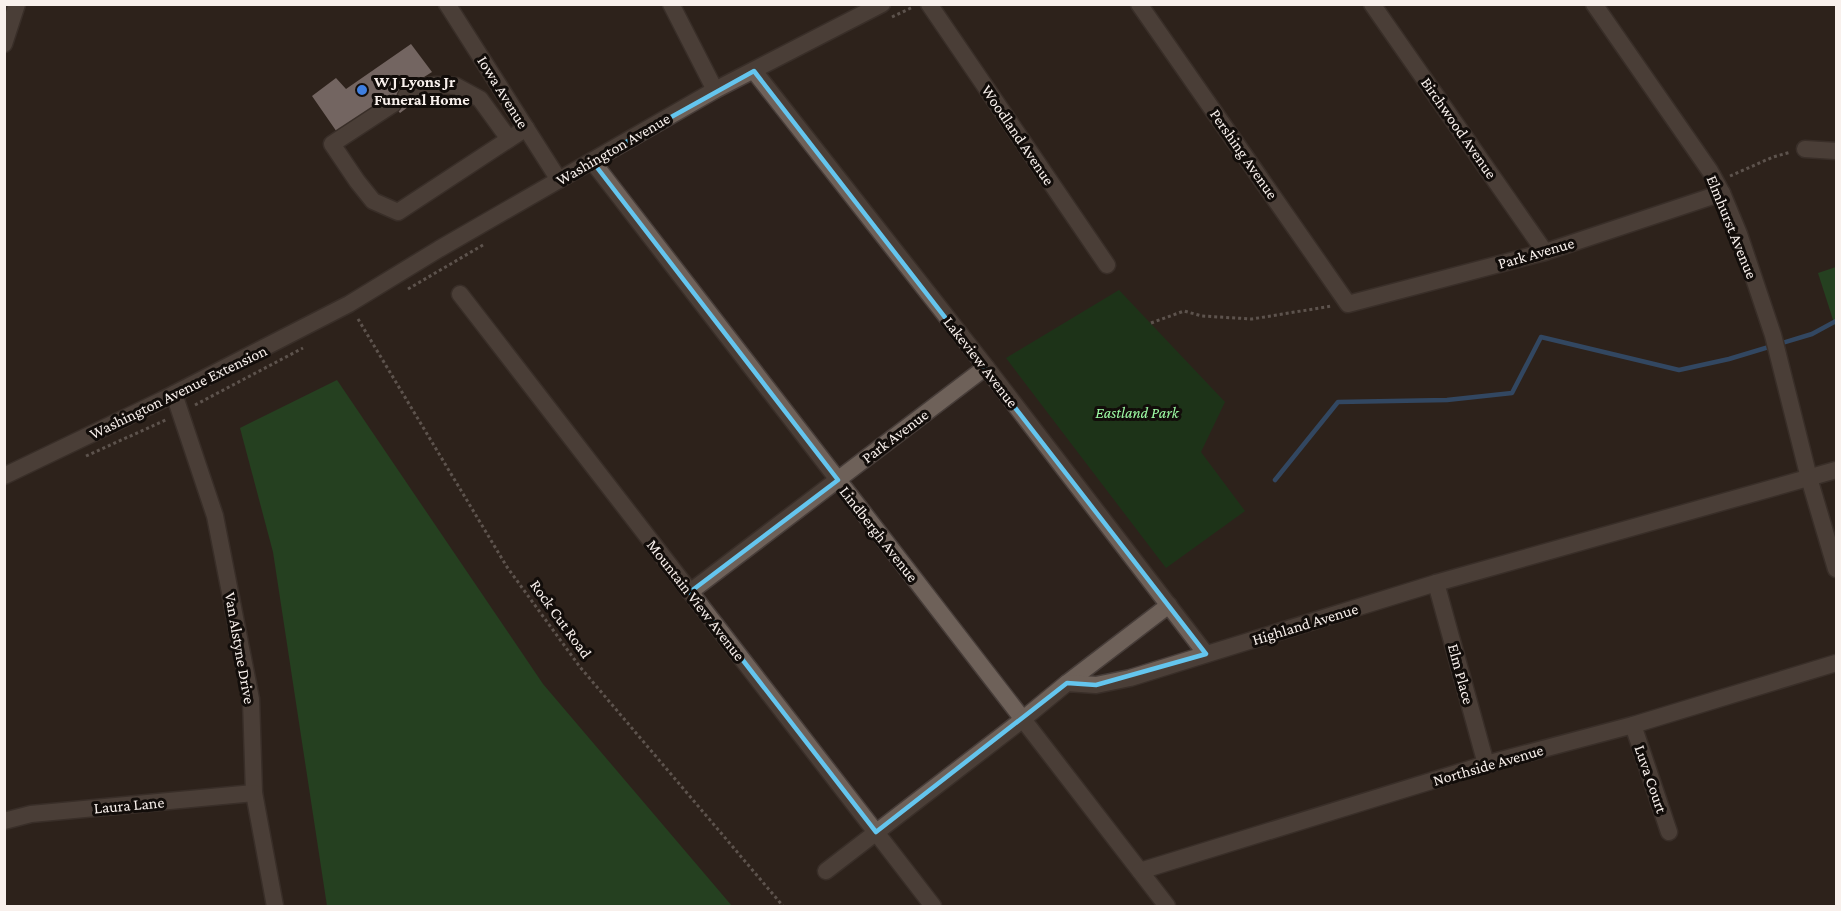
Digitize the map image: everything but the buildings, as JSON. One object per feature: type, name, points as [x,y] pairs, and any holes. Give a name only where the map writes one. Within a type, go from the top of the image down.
[{"type":"street","points":[[4,44],[16,4]]},
{"type":"street","name":"Iowa Avenue","points":[[447,4],[559,180]]},
{"type":"street","points":[[671,4],[716,90]]},
{"type":"street","name":"Woodland Avenue","points":[[929,4],[1107,265]]},
{"type":"street","name":"Pershing Avenue","points":[[1139,4],[1348,304]]},
{"type":"street","name":"Birchwood Avenue","points":[[1372,4],[1545,252]]},
{"type":"street","name":"Elmhurst Avenue","points":[[1594,4],[1710,171],[1739,234],[1773,335],[1809,478],[1836,569]]},
{"type":"street","name":"Washington Avenue","points":[[354,312],[440,249],[716,90],[880,5]]},
{"type":"street","name":"Lakeview Avenue","points":[[754,70],[1206,654]]},
{"type":"street","points":[[509,139],[480,99],[456,86],[436,85],[422,87],[399,100],[332,144],[357,182],[373,201],[398,212],[526,128]]},
{"type":"street","points":[[1805,149],[1836,151]]},
{"type":"street","name":"Lindbergh Avenue","points":[[592,161],[1167,906]]},
{"type":"street","name":"Park Avenue","points":[[1348,304],[1545,252],[1719,188]]},
{"type":"street","name":"Mountain View Avenue","points":[[460,294],[933,906]]},
{"type":"street","name":"Washington Avenue Extension","points":[[4,476],[174,394],[354,312]]},
{"type":"street","name":"Park Avenue","points":[[690,592],[986,367]]},
{"type":"street","name":"Van Alstyne Drive","points":[[174,394],[214,516],[250,699],[254,793],[275,906]]},
{"type":"street","name":"Highland Avenue","points":[[1067,683],[1096,685],[1130,678],[1436,583],[1836,470]]},
{"type":"street","name":"Elm Place","points":[[1436,583],[1486,764]]},
{"type":"street","points":[[826,871],[1169,605]]},
{"type":"street","name":"Northside Avenue","points":[[1140,871],[1486,764],[1633,725],[1836,663]]},
{"type":"street","name":"Luva Court","points":[[1633,725],[1669,832]]},
{"type":"street","name":"Laura Lane","points":[[4,821],[31,814],[254,793]]},
{"type":"path","points":[[1719,188],[1773,156],[1805,149]]},
{"type":"path","points":[[399,295],[490,240]]},
{"type":"path","points":[[1151,323],[1184,312],[1202,316],[1252,319],[1348,304]]},
{"type":"path","name":"Rock Cut Road","points":[[354,312],[507,567],[580,667],[783,906]]},
{"type":"highlighted area","points":[[754,71],[1206,654],[1096,685],[1067,683],[876,832],[690,592],[838,480],[592,161]]},
{"type":"green space","points":[[1836,267],[1836,329],[1818,273]]},
{"type":"green space","name":"Eastland Park","points":[[1119,290],[1225,402],[1201,452],[1245,511],[1166,568],[1006,358]]},
{"type":"green space","points":[[337,380],[543,684],[732,906],[327,906],[273,552],[240,428]]},
{"type":"waterway","points":[[1275,480],[1338,402],[1447,400],[1512,393],[1541,337],[1679,370],[1729,359],[1812,334],[1836,321]]},
{"type":"place","name":"W J Lyons Jr Funeral Home","points":[[362,90]]}]
